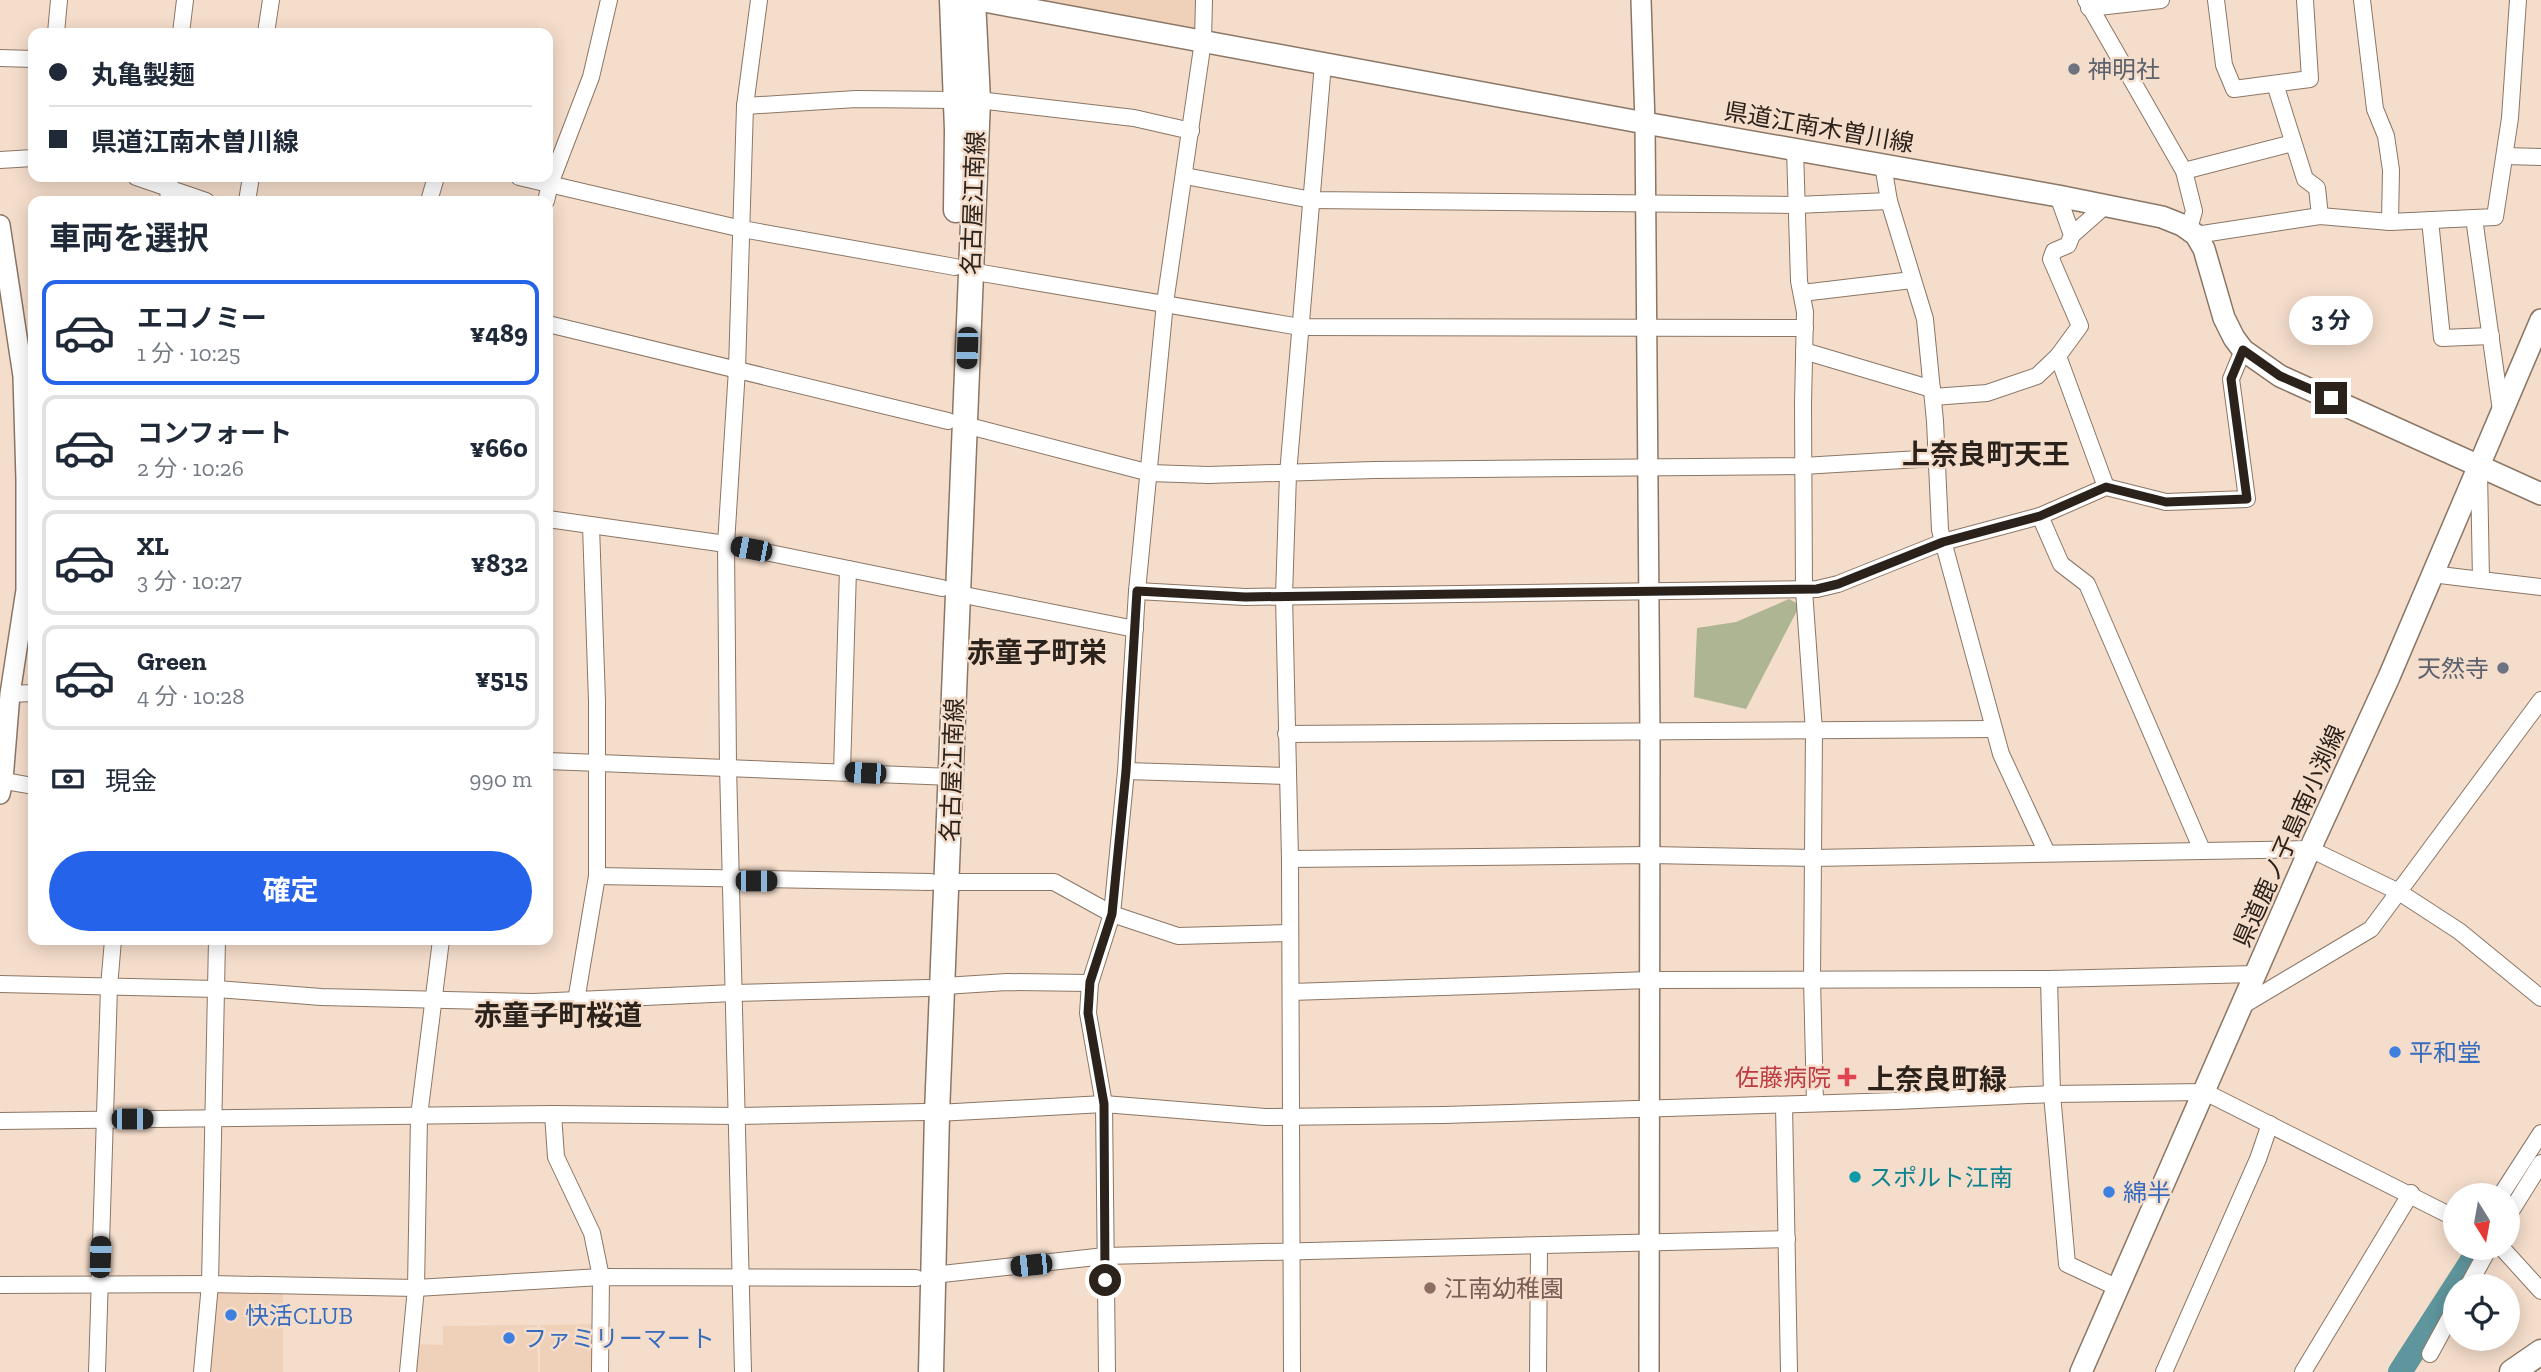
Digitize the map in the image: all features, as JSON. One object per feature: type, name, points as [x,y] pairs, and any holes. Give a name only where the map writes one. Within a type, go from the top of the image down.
[{"type":"main road","name":"名古屋江南線","points":[[953,0],[967,100]]},
{"type":"main road","name":"名古屋江南線","points":[[914,1372],[925,1276],[967,100],[974,0]]},
{"type":"main road","name":"県道江南木曽川線","points":[[979,0],[2106,205],[2162,217],[2193,232]]},
{"type":"main road","points":[[2193,232],[2204,249],[2224,318],[2243,350],[2280,376],[2541,494]]},
{"type":"main road","name":"県道鹿ノ子島南小渕線","points":[[2081,1372],[2310,849],[2389,677],[2541,320]]},
{"type":"main road","name":"名古屋江南線","points":[[925,1276],[931,1372]]},
{"type":"main road","points":[[2512,1372],[2541,1352]]},
{"type":"street","points":[[56,28],[59,0]]},
{"type":"street","points":[[182,28],[185,0]]},
{"type":"street","points":[[267,28],[271,0]]},
{"type":"street","points":[[553,176],[591,77],[609,0]]},
{"type":"street","points":[[743,1372],[728,766],[726,544],[737,369],[745,106],[759,0]]},
{"type":"street","points":[[1107,1372],[1104,1104],[1088,1013],[1090,982],[1112,914],[1126,771],[1137,591],[1165,303],[1203,41],[1204,0]]},
{"type":"street","points":[[1641,0],[1645,123],[1650,732],[1649,1372]]},
{"type":"street","points":[[2161,0],[2088,4],[2184,171],[2194,211],[2193,232],[2320,216],[2390,222],[2495,217],[2510,118],[2518,0]]},
{"type":"street","points":[[2216,0],[2224,65],[2234,89],[2310,79],[2305,0]]},
{"type":"street","points":[[2362,0],[2375,108],[2386,136],[2391,170],[2390,222]]},
{"type":"street","points":[[0,58],[28,59]]},
{"type":"street","points":[[1292,1372],[1290,859],[1284,596],[1288,474],[1323,64]]},
{"type":"street","points":[[2275,84],[2305,179],[2317,188],[2320,216]]},
{"type":"street","points":[[745,106],[856,99],[967,100],[1134,118],[1191,131]]},
{"type":"street","points":[[2184,171],[2293,143]]},
{"type":"street","points":[[1796,149],[1796,205],[1805,328],[1804,590],[1814,731],[1812,979],[1815,1103]]},
{"type":"street","points":[[2505,156],[2541,157]]},
{"type":"street","points":[[0,160],[28,158]]},
{"type":"street","points":[[1883,165],[1889,201],[1925,319],[1937,498],[1943,542],[2001,754],[2047,853]]},
{"type":"street","points":[[1185,176],[1312,200],[1796,205],[1889,201]]},
{"type":"street","points":[[150,182],[191,196]]},
{"type":"street","points":[[541,182],[743,229],[1300,327],[1805,328]]},
{"type":"street","points":[[547,196],[550,184]]},
{"type":"street","points":[[2058,196],[2072,234]]},
{"type":"street","points":[[1804,351],[1932,393],[1987,393],[2037,376],[2058,356],[2080,326],[2051,259],[2054,251],[2068,245],[2072,234],[2106,205]]},
{"type":"street","points":[[2474,218],[2501,411]]},
{"type":"street","points":[[2430,220],[2442,338],[2491,336]]},
{"type":"street","points":[[0,226],[26,361],[23,376],[28,475]]},
{"type":"street","points":[[1802,293],[1912,280]]},
{"type":"street","points":[[553,325],[957,423],[1150,473],[1288,474],[1374,470],[1803,466],[1936,458]]},
{"type":"street","points":[[1137,591],[1245,597],[1817,589],[1838,584],[1943,542],[2040,516],[2106,487],[2166,502],[2247,499],[2231,379],[2243,350]]},
{"type":"street","points":[[2058,356],[2106,487]]},
{"type":"street","points":[[2479,465],[2481,580]]},
{"type":"street","points":[[2040,516],[2061,564],[2087,584],[2202,850]]},
{"type":"street","points":[[553,520],[726,544],[1135,629]]},
{"type":"street","points":[[576,1001],[597,876],[597,701],[591,526]]},
{"type":"street","points":[[28,552],[26,590],[10,694],[1,785],[28,786]]},
{"type":"street","points":[[842,772],[848,569]]},
{"type":"street","points":[[2432,574],[2541,587]]},
{"type":"street","points":[[10,694],[28,693]]},
{"type":"street","points":[[2242,1006],[2371,929],[2541,700]]},
{"type":"street","points":[[1286,734],[1994,729]]},
{"type":"street","points":[[553,761],[943,776]]},
{"type":"street","points":[[1126,771],[1287,776]]},
{"type":"street","points":[[1290,859],[1650,855],[1813,858],[2310,849],[2399,892],[2459,931],[2541,998]]},
{"type":"street","points":[[597,876],[731,880],[1054,882],[1112,914],[1178,936],[1290,933]]},
{"type":"street","points":[[97,1372],[104,1119],[113,945]]},
{"type":"street","points":[[202,1372],[210,1284],[218,945]]},
{"type":"street","points":[[408,1372],[416,1288],[419,1116],[440,945]]},
{"type":"street","points":[[1290,992],[1650,980],[2049,979],[2256,974]]},
{"type":"street","points":[[2049,979],[2052,1094],[2067,1265],[2118,1288]]},
{"type":"street","points":[[0,984],[217,989],[321,997],[576,1001],[1007,982],[1090,982]]},
{"type":"street","points":[[0,1121],[553,1114],[738,1116],[931,1112],[1104,1104],[1265,1117],[1444,1115],[2052,1094],[2205,1092],[2443,1210]]},
{"type":"street","points":[[1784,1105],[1788,1372]]},
{"type":"street","points":[[553,1114],[556,1157],[592,1233],[601,1278],[600,1372]]},
{"type":"street","points":[[2164,1372],[2258,1159],[2270,1124]]},
{"type":"street","points":[[2509,1183],[2541,1133]]},
{"type":"street","points":[[2520,1197],[2541,1163]]},
{"type":"street","points":[[2303,1372],[2411,1193]]},
{"type":"street","points":[[0,1285],[210,1284],[416,1288],[601,1278],[925,1276],[1105,1256],[1787,1239]]},
{"type":"street","points":[[1538,1372],[1539,1247]]},
{"type":"street","points":[[2513,1260],[2541,1291]]},
{"type":"street","points":[[2430,1354],[2443,1330]]},
{"type":"shaded area","points":[[1026,0],[1201,0],[1201,25],[1193,31]]},
{"type":"shaded area","points":[[212,1286],[283,1287],[283,1372],[206,1372]]},
{"type":"shaded area","points":[[597,1324],[597,1372],[540,1372],[540,1325]]},
{"type":"shaded area","points":[[537,1325],[538,1372],[410,1372],[412,1344],[443,1345],[443,1326]]},
{"type":"green space","points":[[1789,599],[1800,605],[1746,709],[1694,697],[1697,628],[1736,622]]},
{"type":"waterway","points":[[2400,1372],[2472,1260]]},
{"type":"place","name":"神明社","points":[[2074,69]]},
{"type":"place","name":"天然寺","points":[[2503,668]]},
{"type":"place","name":"平和堂","points":[[2395,1052]]},
{"type":"place","name":"佐藤病院","points":[[1847,1077]]},
{"type":"place","name":"スポルト江南","points":[[1855,1177]]},
{"type":"place","name":"綿半","points":[[2109,1192]]},
{"type":"place","name":"江南幼稚園","points":[[1430,1288]]},
{"type":"place","name":"快活CLUB","points":[[231,1315]]},
{"type":"place","name":"ファミリーマート","points":[[509,1338]]},
{"type":"district","name":"上奈良町天王","points":[[1986,454]]},
{"type":"district","name":"赤童子町栄","points":[[1037,652]]},
{"type":"district","name":"赤童子町桜道","points":[[558,1015]]},
{"type":"district","name":"上奈良町緑","points":[[1937,1079]]},
{"type":"route","points":[[1105,1280],[1104,1104],[1088,1013],[1090,982],[1112,914],[1126,771],[1137,591],[1245,597],[1817,589],[1838,584],[1943,542],[2040,516],[2106,487],[2166,502],[2247,499],[2231,379],[2243,350],[2280,376],[2331,398]]}]
